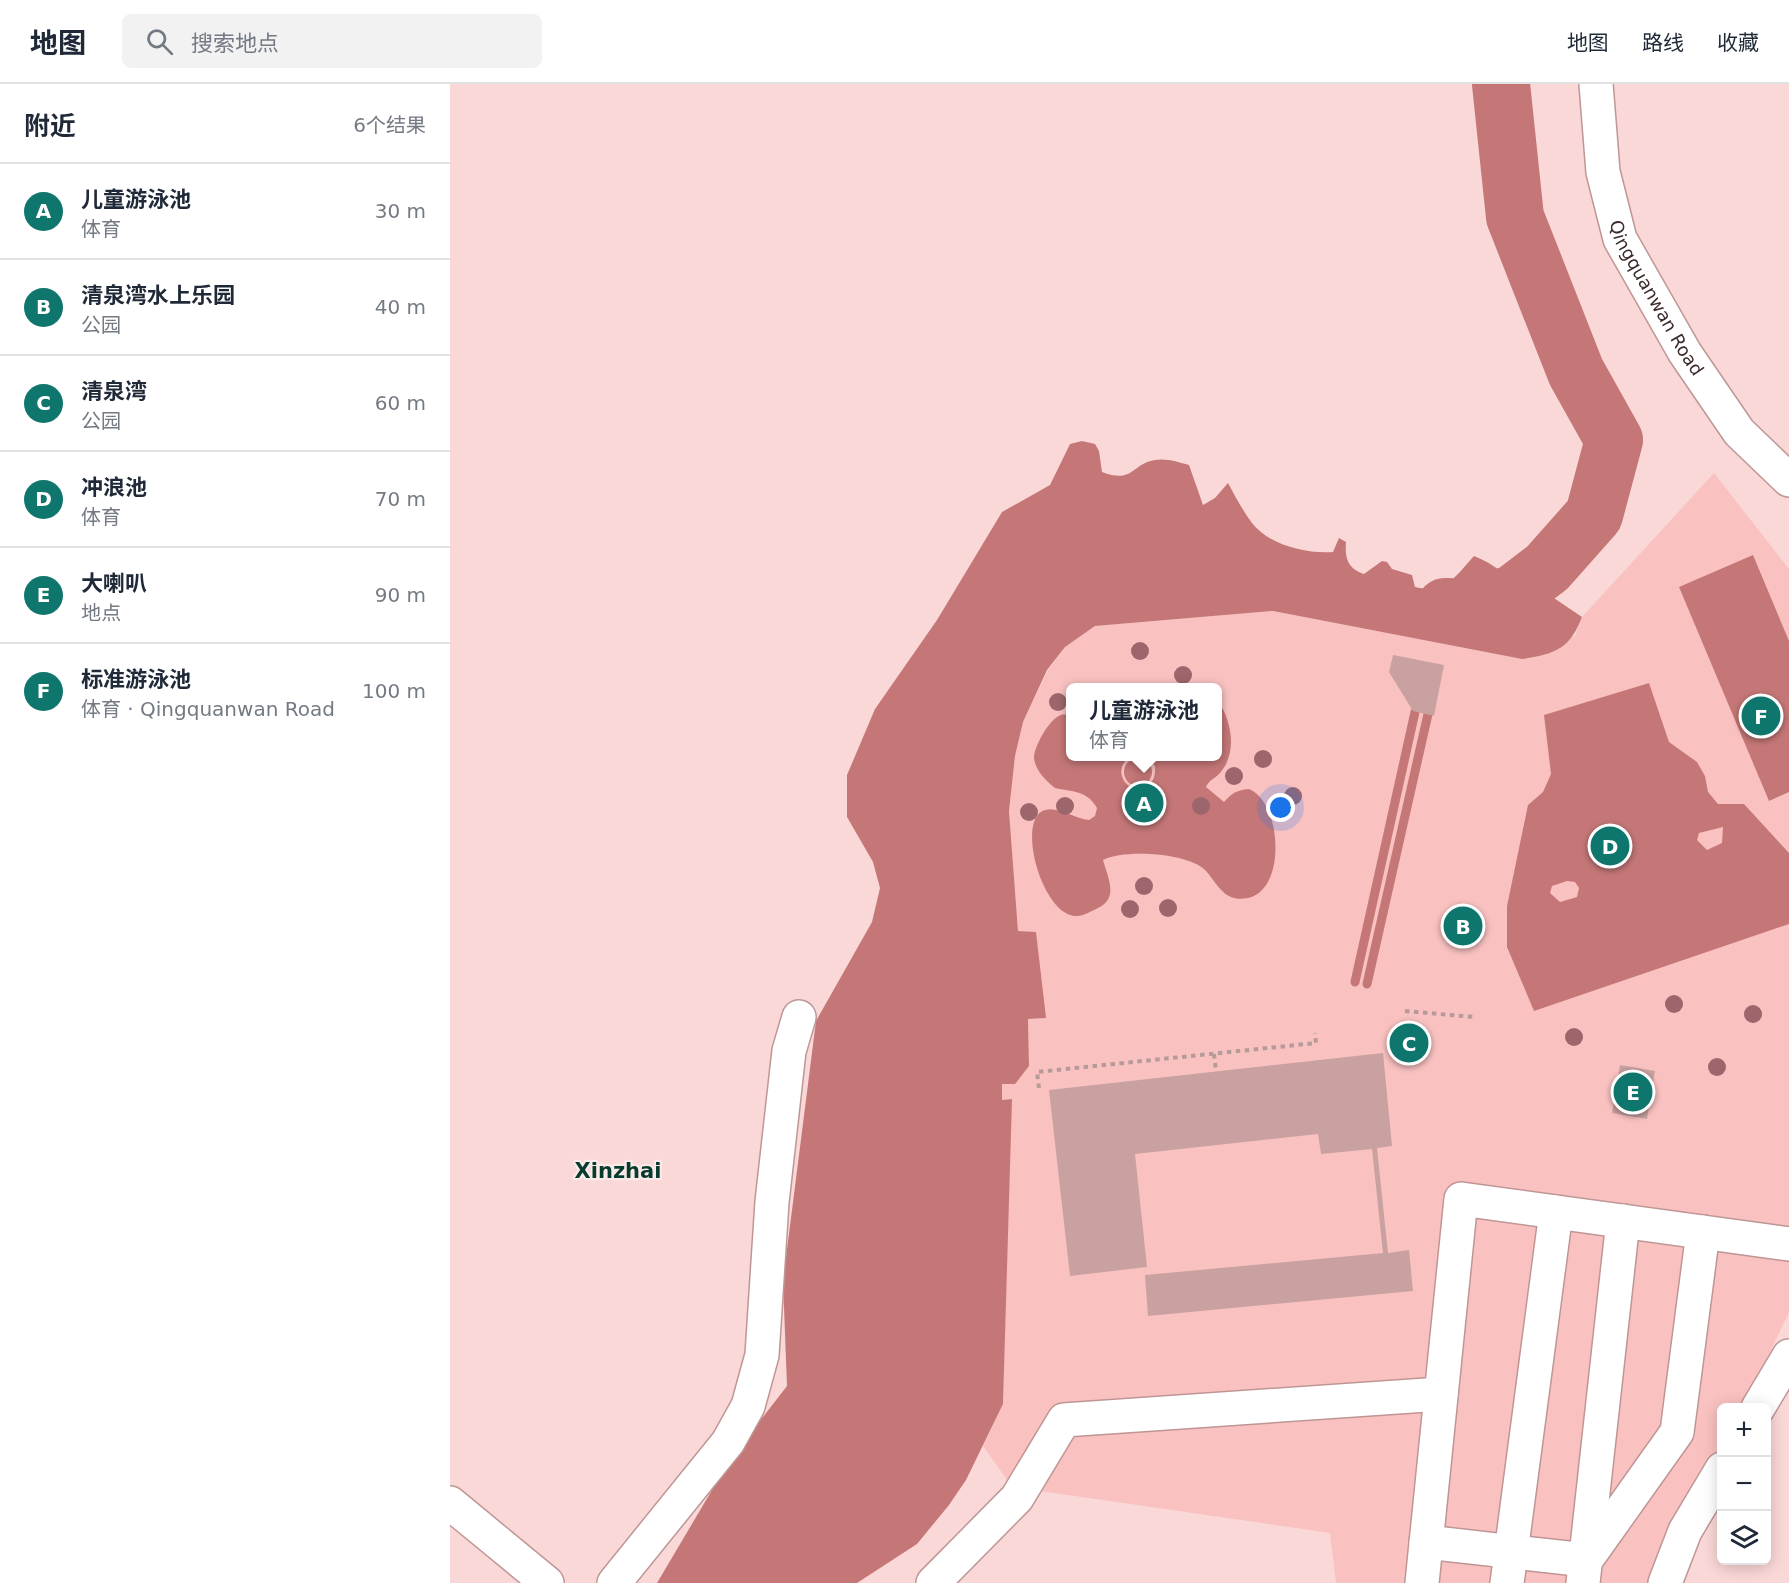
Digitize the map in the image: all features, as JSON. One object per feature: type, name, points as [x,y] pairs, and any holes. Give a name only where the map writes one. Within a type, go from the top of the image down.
[{"type":"street","name":"Qingquanwan Road","points":[[1596,84],[1603,172],[1620,239],[1685,352],[1739,432],[1789,480]]},
{"type":"street","points":[[614,1583],[728,1442],[748,1406],[762,1355],[772,1202],[789,1051],[799,1017]]},
{"type":"street","points":[[1422,1583],[1461,1199],[1789,1244]]},
{"type":"street","points":[[1509,1567],[1556,1212]]},
{"type":"street","points":[[1585,1571],[1623,1221]]},
{"type":"street","points":[[1585,1571],[1677,1432],[1703,1232]]},
{"type":"street","points":[[1760,1403],[1789,1356]]},
{"type":"street","points":[[933,1583],[1017,1498],[1064,1420],[1441,1394]]},
{"type":"street","points":[[1665,1583],[1685,1531],[1717,1477]]},
{"type":"street","points":[[450,1503],[547,1583]]},
{"type":"street","points":[[1426,1542],[1509,1567],[1585,1571]]},
{"type":"path","points":[[1405,1011],[1473,1017]]},
{"type":"path","points":[[1039,1088],[1037,1072],[1316,1043],[1315,1034]]},
{"type":"path","points":[[1214,1054],[1216,1071]]},
{"type":"shaded area","points":[[1082,441],[1095,444],[1099,451],[1102,472],[1112,475],[1127,475],[1141,465],[1155,460],[1168,460],[1189,465],[1203,505],[1215,498],[1228,483],[1242,508],[1259,531],[1289,547],[1322,552],[1333,552],[1339,538],[1346,542],[1348,562],[1358,572],[1364,574],[1382,561],[1387,562],[1392,569],[1412,575],[1415,587],[1435,588],[1449,582],[1474,556],[1499,570],[1536,600],[1542,590],[1582,617],[1572,636],[1560,648],[1544,655],[1522,659],[1273,611],[1095,626],[1065,647],[1047,670],[1023,722],[1015,756],[1009,811],[1018,931],[1036,932],[1046,1018],[1028,1019],[1029,1066],[1015,1084],[1002,1084],[1002,1100],[1012,1099],[1003,1404],[966,1480],[949,1505],[917,1544],[857,1583],[657,1583],[731,1458],[787,1386],[783,1281],[816,1021],[872,922],[880,888],[873,862],[847,817],[847,775],[875,709],[937,620],[1002,512],[1050,485],[1070,444]]},
{"type":"shaded area","points":[[1714,473],[1789,569],[1789,1312],[1746,1403],[1717,1403],[1717,1464],[1661,1583],[1336,1583],[1330,1533],[1012,1487],[983,1446],[1003,1404],[1011,1099],[1002,1100],[1002,1084],[1016,1080],[1029,1066],[1028,1019],[1045,1018],[1018,931],[1009,811],[1015,756],[1023,722],[1048,670],[1065,647],[1095,626],[1273,611],[1522,659],[1575,636],[1582,617]]},
{"type":"shaded area","points":[[1753,555],[1789,641],[1789,792],[1769,801],[1679,587]]},
{"type":"shaded area","points":[[1649,683],[1669,742],[1697,762],[1705,776],[1708,792],[1718,804],[1744,804],[1789,853],[1789,924],[1534,1011],[1507,947],[1507,906],[1528,805],[1543,792],[1551,774],[1544,715]],"holes":[[[1723,827],[1722,843],[1707,850],[1697,840],[1699,833]],[[1567,881],[1575,882],[1579,888],[1577,897],[1560,902],[1550,893],[1552,886]]]},
{"type":"shaded area","points":[[1222,707],[1227,718],[1231,738],[1229,757],[1219,774],[1206,787],[1224,802],[1235,792],[1249,789],[1260,797],[1268,810],[1273,827],[1274,863],[1269,879],[1261,892],[1248,898],[1233,898],[1222,891],[1197,864],[1156,854],[1125,855],[1103,860],[1110,887],[1108,899],[1104,904],[1079,916],[1064,912],[1053,901],[1037,866],[1032,830],[1036,817],[1050,809],[1089,820],[1095,816],[1097,808],[1084,795],[1055,788],[1039,771],[1034,758],[1035,753],[1048,727],[1057,717],[1066,715],[1066,761],[1125,761],[1121,771],[1124,780],[1137,790],[1149,785],[1153,779],[1155,766],[1151,761],[1222,761]]},
{"type":"shaded area","points":[[1129,761],[1147,761],[1151,766],[1151,778],[1144,785],[1132,785],[1125,778],[1125,766]]},
{"type":"building","points":[[1393,655],[1444,665],[1434,716],[1413,711],[1389,672]]},
{"type":"building","points":[[1383,1053],[1392,1146],[1377,1148],[1388,1253],[1409,1250],[1413,1291],[1148,1316],[1145,1275],[1383,1253],[1372,1149],[1321,1154],[1318,1134],[1135,1154],[1147,1267],[1070,1276],[1049,1090]]},
{"type":"building","points":[[1620,1065],[1655,1071],[1647,1119],[1612,1113]]},
{"type":"waterway","points":[[1445,607],[1475,608],[1514,593],[1547,568],[1594,515],[1614,440],[1576,372],[1515,217],[1501,84]]},
{"type":"waterway","points":[[1355,982],[1415,712]]},
{"type":"waterway","points":[[1367,984],[1428,714]]},
{"type":"place","name":"标准游泳池","points":[[1761,716]]},
{"type":"place","name":"儿童游泳池","points":[[1144,803]]},
{"type":"place","name":"冲浪池","points":[[1610,846]]},
{"type":"place","name":"清泉湾水上乐园","points":[[1463,926]]},
{"type":"place","name":"清泉湾","points":[[1409,1043]]},
{"type":"place","name":"大喇叭","points":[[1633,1092]]},
{"type":"district","name":"Xinzhai","points":[[618,1171]]}]
